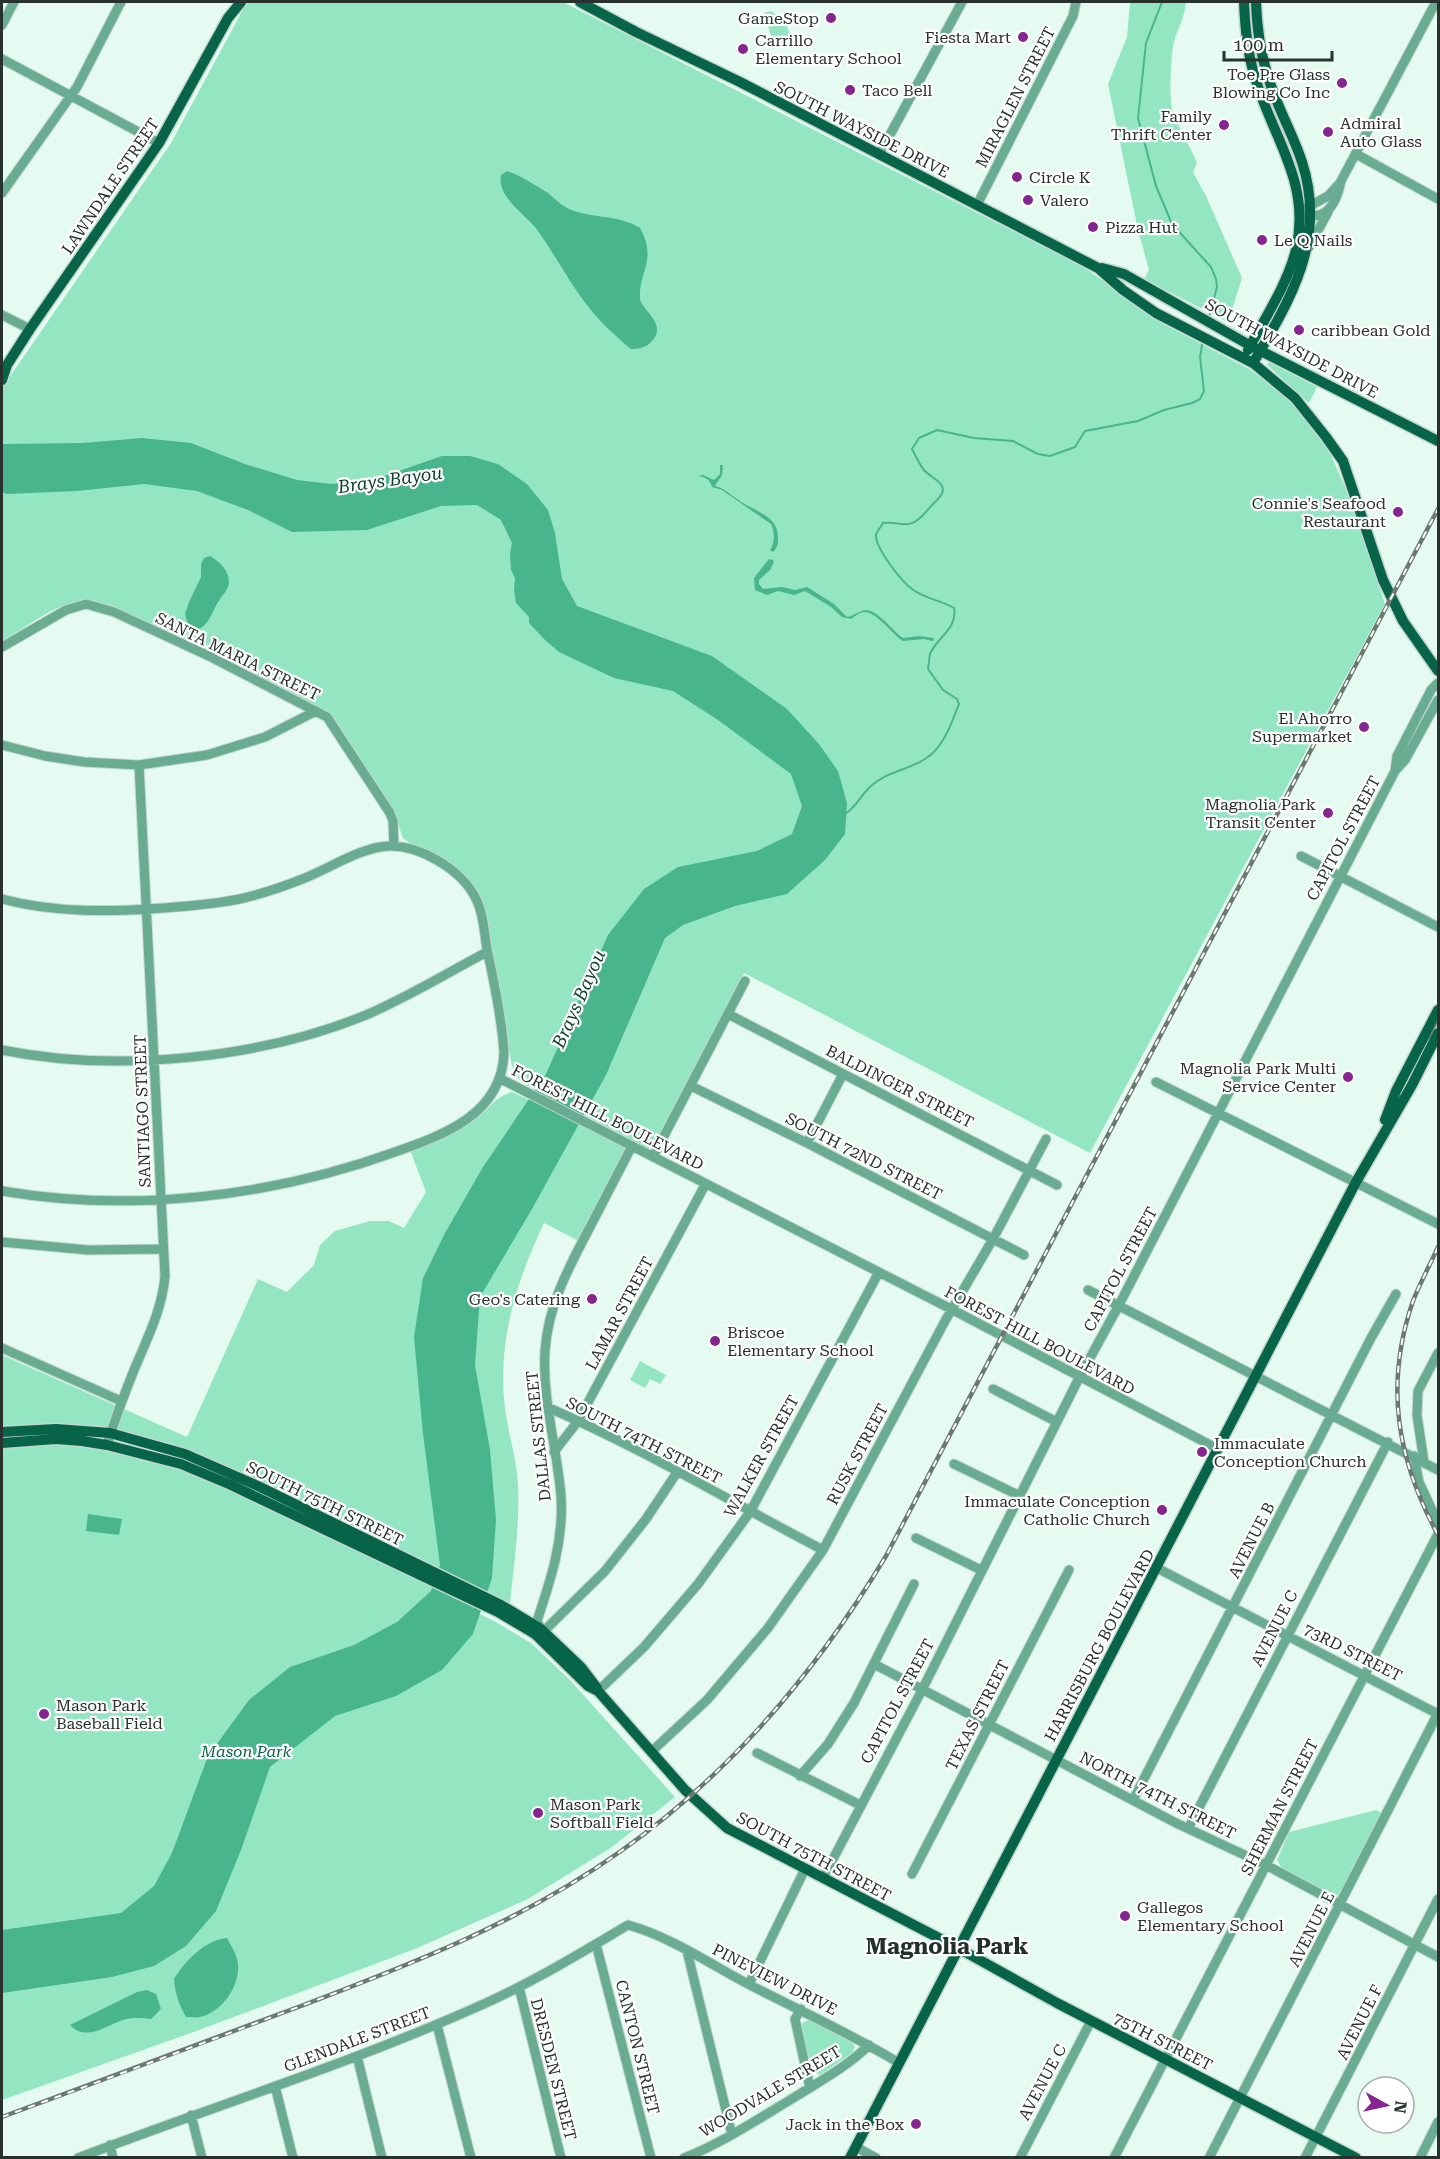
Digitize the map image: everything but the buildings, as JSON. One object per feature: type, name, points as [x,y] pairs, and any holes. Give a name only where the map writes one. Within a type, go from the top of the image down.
[{"type":"main road","name":"LAWNDALE STREET","points":[[228,18],[232,2]]},
{"type":"main road","name":"LAWNDALE STREET","points":[[2,381],[4,367],[159,143],[228,18],[241,2]]},
{"type":"main road","name":"SOUTH WAYSIDE DRIVE","points":[[580,2],[1098,267],[1124,273],[1256,348],[1438,441]]},
{"type":"main road","points":[[1244,2],[1248,50],[1260,92],[1290,162],[1295,178],[1299,213],[1296,249],[1291,265],[1256,348]]},
{"type":"main road","points":[[1249,360],[1294,291],[1308,249],[1310,217],[1302,162],[1271,87],[1260,45],[1256,2]]},
{"type":"main road","points":[[1260,92],[1271,87]]},
{"type":"main road","name":"SOUTH WAYSIDE DRIVE","points":[[1098,267],[1123,290],[1148,308],[1249,360],[1296,398],[1343,461],[1383,580],[1402,621],[1438,671]]},
{"type":"main road","name":"HARRISBURG BOULEVARD","points":[[1376,1146],[1396,1091],[1438,1010]]},
{"type":"main road","name":"HARRISBURG BOULEVARD","points":[[853,2152],[1356,1182],[1412,1085],[1438,1033]]},
{"type":"main road","name":"SOUTH 75TH STREET","points":[[2,1432],[56,1428],[110,1433],[185,1454],[258,1486],[542,1629],[592,1679],[598,1691]]},
{"type":"main road","name":"SOUTH 75TH STREET","points":[[2,1443],[56,1439],[107,1445],[191,1468],[231,1485],[296,1518],[419,1569]]},
{"type":"main road","name":"SOUTH 75TH STREET","points":[[499,1609],[535,1634],[588,1686],[598,1691],[692,1797],[727,1828],[958,1948]]},
{"type":"main road","name":"75TH STREET","points":[[958,1948],[1092,2021],[1356,2157]]},
{"type":"street","points":[[2,25],[14,2]]},
{"type":"street","points":[[2,193],[71,95],[122,2]]},
{"type":"street","points":[[879,155],[962,2]]},
{"type":"street","name":"MIRAGLEN STREET","points":[[977,204],[1073,16],[1076,2]]},
{"type":"street","points":[[1299,213],[1328,196],[1341,181],[1436,2]]},
{"type":"street","points":[[2,58],[159,143]]},
{"type":"street","points":[[1356,154],[1438,199]]},
{"type":"street","points":[[1308,249],[1340,190],[1341,181]]},
{"type":"street","points":[[1299,213],[1310,217],[1329,211]]},
{"type":"street","points":[[2,315],[30,329]]},
{"type":"street","name":"SANTA MARIA STREET","points":[[2,648],[66,610],[86,604],[114,612],[211,657],[327,717],[390,813],[393,821],[394,846]]},
{"type":"street","name":"CAPITOL STREET","points":[[1395,771],[1397,756],[1431,690],[1438,683]]},
{"type":"street","name":"CAPITOL STREET","points":[[823,1878],[1340,876],[1395,771],[1405,760],[1438,700]]},
{"type":"street","points":[[2,745],[45,756],[84,762],[139,765],[207,755],[265,737],[316,711]]},
{"type":"street","name":"SANTIAGO STREET","points":[[107,1445],[121,1401],[160,1308],[165,1276],[139,765]]},
{"type":"street","name":"FOREST HILL BOULEVARD","points":[[2,899],[18,904],[79,912],[146,910],[201,905],[243,898],[304,878],[365,851],[394,846],[410,849],[436,859],[458,875],[477,900],[484,926],[504,1049],[499,1078],[953,1310],[1218,1449]]},
{"type":"street","points":[[1301,856],[1438,927]]},
{"type":"street","points":[[2,1050],[77,1059],[155,1059],[202,1056],[254,1047],[306,1035],[365,1015],[420,989],[488,952]]},
{"type":"street","points":[[653,1157],[745,981]]},
{"type":"street","name":"BALDINGER STREET","points":[[728,1014],[1057,1185]]},
{"type":"street","points":[[807,1143],[843,1074]]},
{"type":"street","points":[[2,1191],[55,1198],[161,1199],[250,1191],[316,1177],[364,1163],[453,1129],[472,1116],[488,1100],[499,1078]]},
{"type":"street","points":[[1156,1082],[1438,1224]]},
{"type":"street","name":"SOUTH 72ND STREET","points":[[691,1086],[1023,1254]]},
{"type":"street","name":"RUSK STREET","points":[[651,1752],[707,1700],[761,1637],[823,1550],[945,1321],[993,1239],[1046,1139]]},
{"type":"street","name":"DALLAS STREET","points":[[542,1629],[537,1621],[555,1566],[561,1528],[561,1496],[544,1376],[545,1348],[551,1314],[561,1281],[632,1146]]},
{"type":"street","name":"LAMAR STREET","points":[[554,1452],[578,1421],[705,1185]]},
{"type":"street","points":[[2,1242],[88,1250],[163,1249]]},
{"type":"street","name":"WALKER STREET","points":[[598,1691],[644,1647],[699,1584],[750,1512],[879,1272]]},
{"type":"street","points":[[1088,1290],[1388,1442],[1438,1470]]},
{"type":"street","name":"AVENUE B","points":[[1133,1800],[1371,1338],[1396,1294]]},
{"type":"street","points":[[2,1348],[121,1401]]},
{"type":"street","points":[[1424,1462],[1417,1415],[1418,1390],[1438,1353]]},
{"type":"street","points":[[993,1389],[1057,1422]]},
{"type":"street","name":"SOUTH 74TH STREET","points":[[547,1407],[678,1471],[823,1550]]},
{"type":"street","name":"AVENUE C","points":[[1189,1827],[1388,1442]]},
{"type":"street","points":[[1414,1456],[1419,1482],[1438,1523]]},
{"type":"street","points":[[954,1464],[1020,1496]]},
{"type":"street","points":[[542,1629],[546,1629],[605,1571],[646,1519],[678,1471]]},
{"type":"street","name":"SHERMAN STREET","points":[[1114,2157],[1438,1534]]},
{"type":"street","points":[[916,1538],[981,1570]]},
{"type":"street","name":"73RD STREET","points":[[1157,1568],[1438,1714]]},
{"type":"street","name":"TEXAS STREET","points":[[912,1874],[1070,1570]]},
{"type":"street","points":[[800,1776],[828,1744],[854,1703],[914,1584]]},
{"type":"street","points":[[874,1664],[1055,1760]]},
{"type":"street","name":"AVENUE E","points":[[1209,2157],[1438,1714]]},
{"type":"street","points":[[757,1753],[860,1805]]},
{"type":"street","name":"NORTH 74TH STREET","points":[[1055,1760],[1266,1865],[1438,1957]]},
{"type":"street","points":[[749,1984],[805,1869]]},
{"type":"street","name":"AVENUE F","points":[[1305,2157],[1438,1899]]},
{"type":"street","name":"GLENDALE STREET","points":[[78,2157],[437,2025],[519,1988],[628,1925],[635,1927]]},
{"type":"street","name":"PINEVIEW DRIVE","points":[[635,1927],[801,2009],[899,2063]]},
{"type":"street","name":"CANTON STREET","points":[[596,1944],[651,2157]]},
{"type":"street","points":[[687,1951],[732,2135]]},
{"type":"street","name":"DRESDEN STREET","points":[[519,1988],[561,2157]]},
{"type":"street","points":[[801,2009],[795,2019],[810,2088]]},
{"type":"street","name":"AVENUE C","points":[[1020,2157],[1092,2021]]},
{"type":"street","points":[[437,2025],[471,2157]]},
{"type":"street","name":"WOODVALE STREET","points":[[684,2157],[732,2135],[810,2088],[869,2045]]},
{"type":"street","points":[[357,2056],[382,2157]]},
{"type":"street","points":[[275,2086],[293,2157]]},
{"type":"street","points":[[191,2115],[202,2157]]},
{"type":"street","points":[[1420,2157],[1438,2122]]},
{"type":"street","points":[[110,2145],[113,2157]]},
{"type":"street","points":[[853,2152],[876,2157]]},
{"type":"green space","points":[[247,2],[563,2],[1085,268],[1163,324],[1249,369],[1285,396],[1314,427],[1331,455],[1347,492],[1385,604],[1090,1153],[744,973],[657,1144],[654,1148],[647,1148],[526,1085],[516,1077],[488,937],[477,896],[426,851],[403,838],[384,794],[336,722],[328,714],[307,701],[105,604],[80,602],[63,606],[2,642],[2,388],[171,143]]},
{"type":"green space","points":[[1130,2],[1186,2],[1173,46],[1172,110],[1197,162],[1193,172],[1242,278],[1228,322],[1144,279],[1149,270],[1138,230],[1108,84],[1127,37]]},
{"type":"green space","points":[[771,11],[785,21],[791,37],[787,46],[772,39],[764,13]]},
{"type":"green space","points":[[1269,362],[1317,387],[1309,403],[1267,365]]},
{"type":"green space","name":"Mason Park","points":[[512,1092],[622,1144],[626,1152],[579,1241],[544,1223],[525,1268],[511,1313],[506,1336],[503,1383],[506,1417],[517,1475],[518,1500],[510,1603],[487,1591],[431,1590],[494,1621],[531,1643],[570,1680],[675,1797],[612,1847],[528,1899],[415,1949],[191,2033],[2,2100],[2,1355],[187,1437],[258,1279],[287,1292],[314,1265],[320,1245],[335,1231],[370,1221],[389,1221],[404,1228],[426,1192],[410,1150],[467,1125],[501,1097]]},
{"type":"green space","points":[[640,1361],[666,1375],[660,1384],[650,1379],[645,1388],[630,1380]]},
{"type":"green space","points":[[1376,1810],[1383,1814],[1338,1899],[1283,1870],[1277,1860],[1289,1832]]},
{"type":"green space","points":[[809,2020],[853,2043],[855,2047],[852,2053],[820,2075],[812,2071],[801,2028],[803,2022]]},
{"type":"water","points":[[507,171],[548,193],[567,208],[623,221],[640,228],[645,239],[647,258],[640,300],[657,326],[655,337],[648,345],[631,349],[591,310],[538,231],[503,191],[501,175]]},
{"type":"water","name":"Brays Bayou","points":[[142,438],[191,443],[245,464],[297,480],[331,484],[373,480],[442,456],[470,456],[498,464],[527,484],[548,510],[555,533],[562,579],[577,606],[712,656],[787,709],[819,744],[838,771],[847,803],[845,834],[825,860],[787,894],[735,906],[683,925],[665,938],[606,1075],[480,1297],[475,1365],[490,1450],[496,1520],[492,1578],[473,1634],[442,1670],[396,1696],[335,1716],[270,1767],[241,1850],[216,1911],[186,1946],[154,1966],[112,1977],[2,1993],[2,1930],[121,1913],[154,1886],[172,1853],[208,1756],[249,1700],[290,1667],[354,1645],[397,1622],[431,1591],[440,1565],[423,1434],[414,1337],[423,1278],[445,1233],[483,1167],[546,1074],[608,935],[644,889],[678,867],[757,851],[792,834],[802,806],[791,774],[718,720],[673,691],[614,678],[559,652],[545,640],[529,623],[529,617],[516,603],[515,578],[511,570],[512,543],[501,520],[477,505],[441,506],[367,530],[292,532],[248,510],[197,491],[144,484],[77,491],[7,494],[2,492],[2,444],[83,443]]},
{"type":"water","points":[[720,465],[723,465],[722,475],[715,486],[724,490],[765,516],[775,525],[778,541],[773,552],[770,550],[774,537],[771,524],[722,490],[712,487],[707,479],[698,476],[703,475],[714,480],[720,474]]},
{"type":"water","points":[[210,556],[226,570],[229,583],[210,618],[203,627],[193,631],[188,626],[185,614],[201,577],[201,564],[204,558]]},
{"type":"water","points":[[769,559],[774,562],[770,570],[759,580],[763,589],[783,587],[795,590],[807,587],[834,604],[847,617],[865,610],[870,611],[881,617],[903,638],[919,636],[934,638],[933,641],[924,639],[903,641],[874,615],[864,612],[851,619],[842,617],[831,607],[805,591],[794,595],[778,591],[767,595],[755,590],[754,578]]},
{"type":"water","points":[[88,1514],[122,1519],[119,1535],[86,1531]]},
{"type":"water","points":[[227,1938],[238,1964],[233,1989],[216,2010],[198,2017],[186,2017],[178,1999],[174,1979],[196,1952],[211,1943]]},
{"type":"water","points":[[147,1990],[156,1994],[161,2009],[151,2019],[126,2019],[103,2029],[89,2032],[76,2030],[70,2025],[137,1992]]},
{"type":"waterway","points":[[1162,2],[1146,43],[1138,118],[1156,186],[1172,224],[1211,267],[1216,279],[1217,287],[1209,317]]},
{"type":"waterway","points":[[845,814],[877,781],[931,755],[946,734],[959,704],[957,699],[943,690],[928,669],[933,648],[953,622],[954,608],[912,589],[890,564],[880,548],[876,535],[883,523],[907,524],[917,521],[942,493],[942,486],[924,470],[912,449],[919,438],[937,430],[974,438],[1013,441],[1038,454],[1050,456],[1075,447],[1085,431],[1138,421],[1200,399],[1204,391],[1200,357],[1203,340]]},
{"type":"tram line","points":[[1429,1039],[1438,1020]]},
{"type":"railway","points":[[2,2117],[343,1990],[426,1957],[506,1920],[583,1876],[661,1821],[735,1754],[769,1717],[831,1639],[886,1556],[1438,509]]},
{"type":"railway","points":[[1438,1247],[1413,1301],[1404,1332],[1397,1392],[1404,1450],[1424,1507],[1438,1535]]},
{"type":"place","name":"GameStop","points":[[831,18]]},
{"type":"place","name":"Fiesta Mart","points":[[1023,37]]},
{"type":"place","name":"Carrillo Elementary School","points":[[743,49]]},
{"type":"place","name":"Toe Pre Glass Blowing Co Inc","points":[[1342,83]]},
{"type":"place","name":"Taco Bell","points":[[850,90]]},
{"type":"place","name":"Family Thrift Center","points":[[1224,125]]},
{"type":"place","name":"Admiral Auto Glass","points":[[1328,132]]},
{"type":"place","name":"Circle K","points":[[1017,177]]},
{"type":"place","name":"Valero","points":[[1028,200]]},
{"type":"place","name":"Pizza Hut","points":[[1093,227]]},
{"type":"place","name":"Le Q Nails","points":[[1262,240]]},
{"type":"place","name":"caribbean Gold","points":[[1299,330]]},
{"type":"place","name":"Connie's Seafood Restaurant","points":[[1398,512]]},
{"type":"place","name":"El Ahorro Supermarket","points":[[1364,727]]},
{"type":"place","name":"Magnolia Park Transit Center","points":[[1328,813]]},
{"type":"place","name":"Magnolia Park Multi Service Center","points":[[1348,1077]]},
{"type":"place","name":"Geo's Catering","points":[[592,1299]]},
{"type":"place","name":"Briscoe Elementary School","points":[[715,1341]]},
{"type":"place","name":"Immaculate Conception Church","points":[[1202,1452]]},
{"type":"place","name":"Immaculate Conception Catholic Church","points":[[1162,1510]]},
{"type":"place","name":"Mason Park Baseball Field","points":[[44,1714]]},
{"type":"place","name":"Mason Park Softball Field","points":[[538,1813]]},
{"type":"place","name":"Gallegos Elementary School","points":[[1125,1916]]},
{"type":"place","name":"Jack in the Box","points":[[916,2124]]},
{"type":"district","name":"Magnolia Park","points":[[947,1946]]}]
